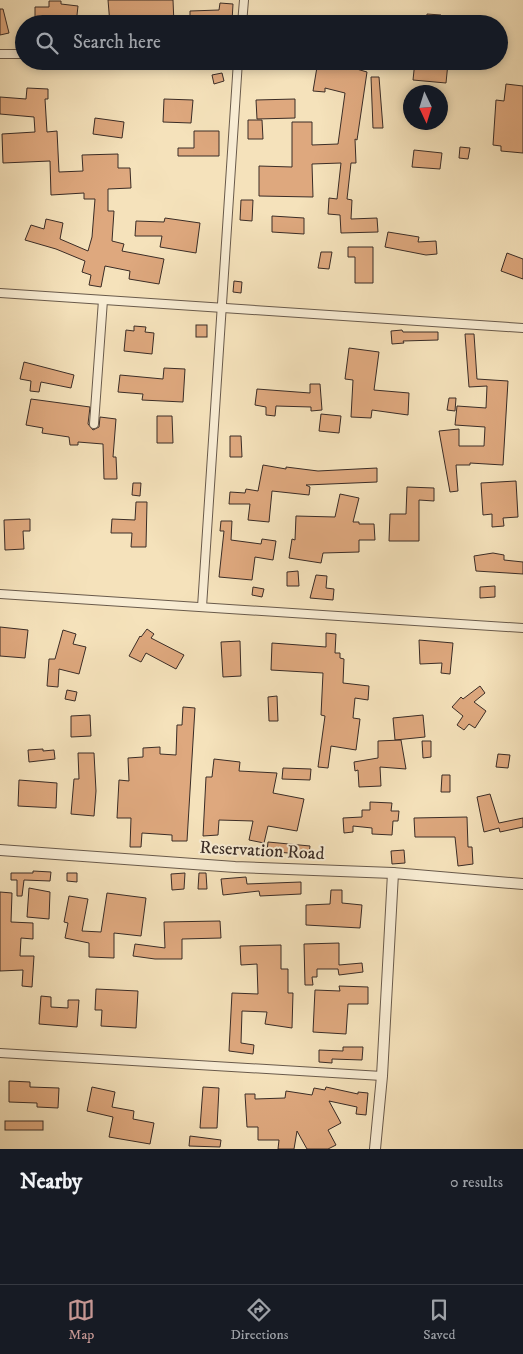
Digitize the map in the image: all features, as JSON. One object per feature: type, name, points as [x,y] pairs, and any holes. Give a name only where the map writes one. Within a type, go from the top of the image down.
[{"type":"street","points":[[243,15],[244,0]]},
{"type":"street","points":[[0,54],[15,54]]},
{"type":"street","points":[[202,607],[224,307],[238,70]]},
{"type":"street","points":[[0,293],[523,328]]},
{"type":"street","points":[[94,424],[104,300]]},
{"type":"street","points":[[0,594],[523,628]]},
{"type":"street","name":"Reservation Road","points":[[0,850],[235,867],[393,873],[523,884]]},
{"type":"street","points":[[375,1149],[382,1076],[393,873]]},
{"type":"street","points":[[0,1052],[382,1076]]},
{"type":"building","points":[[108,0],[173,0],[174,15],[109,15]]},
{"type":"building","points":[[49,1],[61,1],[61,4],[78,6],[77,15],[35,15],[35,7],[49,7]]},
{"type":"building","points":[[220,3],[233,4],[232,15],[190,15],[190,11],[219,10]]},
{"type":"building","points":[[0,9],[3,9],[9,33],[0,35]]},
{"type":"building","points":[[316,70],[360,70],[367,72],[357,140],[355,139],[356,163],[351,163],[347,199],[352,200],[351,219],[377,218],[378,232],[341,233],[340,215],[328,214],[329,198],[337,199],[341,163],[312,164],[313,197],[259,196],[259,166],[292,167],[292,122],[312,122],[312,145],[338,144],[345,93],[325,88],[325,92],[313,91]]},
{"type":"building","points":[[414,70],[447,70],[446,83],[413,80]]},
{"type":"building","points":[[222,73],[224,81],[214,84],[212,75]]},
{"type":"building","points":[[371,77],[379,77],[383,128],[373,128]]},
{"type":"building","points":[[506,84],[523,86],[523,153],[501,151],[501,146],[493,145],[496,100],[504,101]]},
{"type":"building","points":[[27,88],[48,89],[48,99],[45,99],[47,132],[57,131],[59,172],[83,171],[82,155],[118,154],[118,168],[130,168],[131,188],[108,189],[108,211],[114,211],[112,241],[124,244],[122,251],[164,259],[159,284],[129,279],[130,271],[105,266],[101,287],[89,285],[91,275],[82,272],[85,261],[56,249],[25,240],[31,225],[44,229],[46,219],[63,223],[60,239],[88,251],[92,237],[95,199],[84,199],[84,193],[51,195],[50,161],[3,163],[2,134],[35,132],[34,117],[0,114],[0,97],[26,99]]},
{"type":"building","points":[[164,99],[193,100],[191,123],[163,122]]},
{"type":"building","points":[[295,99],[295,118],[257,119],[256,100]]},
{"type":"building","points":[[95,118],[124,122],[122,138],[93,134]]},
{"type":"building","points":[[248,120],[262,120],[263,139],[248,139]]},
{"type":"building","points":[[194,131],[219,131],[219,156],[178,156],[178,148],[194,148]]},
{"type":"building","points":[[460,147],[470,148],[468,159],[459,158]]},
{"type":"building","points":[[414,150],[442,153],[440,169],[412,167]]},
{"type":"building","points":[[241,200],[253,200],[252,221],[240,220]]},
{"type":"building","points":[[272,216],[304,218],[304,234],[272,232]]},
{"type":"building","points":[[165,218],[200,223],[196,253],[160,247],[162,236],[135,236],[136,221],[164,222]]},
{"type":"building","points":[[388,232],[419,237],[418,242],[436,241],[437,254],[426,255],[385,247]]},
{"type":"building","points":[[348,247],[373,247],[373,283],[355,283],[355,257],[348,257]]},
{"type":"building","points":[[321,252],[332,252],[329,269],[318,268]]},
{"type":"building","points":[[507,253],[523,259],[523,279],[501,271]]},
{"type":"building","points":[[234,281],[242,282],[241,293],[233,292]]},
{"type":"building","points":[[196,325],[207,325],[207,337],[196,337]]},
{"type":"building","points":[[134,326],[146,327],[145,332],[154,333],[152,354],[124,351],[126,330],[134,331]]},
{"type":"building","points":[[402,330],[403,332],[438,332],[438,340],[403,341],[404,343],[392,344],[391,331]]},
{"type":"building","points":[[465,334],[474,334],[477,379],[508,381],[503,465],[470,463],[470,465],[456,465],[458,491],[450,492],[439,431],[459,429],[459,446],[484,446],[485,427],[455,425],[457,406],[486,408],[487,386],[469,387]]},
{"type":"building","points":[[349,348],[379,352],[374,390],[409,393],[408,415],[372,410],[371,418],[351,417],[353,380],[345,379]]},
{"type":"building","points":[[24,362],[74,375],[71,388],[41,382],[39,392],[30,391],[31,381],[20,379]]},
{"type":"building","points":[[164,368],[185,369],[183,402],[142,400],[143,394],[118,392],[120,375],[163,379]]},
{"type":"building","points":[[310,384],[320,384],[322,410],[311,411],[311,407],[276,406],[275,416],[266,415],[266,407],[255,405],[257,389],[310,393]]},
{"type":"building","points":[[449,398],[456,398],[455,411],[447,410]]},
{"type":"building","points":[[31,399],[90,407],[88,424],[93,430],[99,427],[100,417],[116,419],[113,457],[116,457],[117,479],[104,479],[103,444],[78,442],[78,445],[70,445],[69,437],[42,433],[43,428],[26,425]]},
{"type":"building","points":[[321,414],[341,416],[339,433],[319,431]]},
{"type":"building","points":[[157,416],[172,416],[173,443],[157,443]]},
{"type":"building","points":[[230,436],[241,436],[242,457],[230,457]]},
{"type":"building","points":[[263,465],[318,471],[377,468],[377,482],[306,485],[310,487],[309,495],[272,491],[269,522],[248,520],[250,504],[229,504],[230,492],[245,493],[246,489],[258,491]]},
{"type":"building","points":[[516,481],[518,517],[503,518],[504,526],[492,527],[492,514],[483,515],[481,483]]},
{"type":"building","points":[[133,483],[141,483],[140,496],[132,495]]},
{"type":"building","points":[[407,487],[434,488],[434,501],[419,500],[419,541],[389,541],[390,514],[406,514]]},
{"type":"building","points":[[340,494],[359,498],[353,522],[374,524],[375,540],[359,540],[359,552],[323,553],[321,563],[289,558],[292,539],[295,540],[296,516],[335,517]]},
{"type":"building","points":[[136,502],[147,502],[146,547],[131,547],[132,533],[111,533],[112,519],[135,520]]},
{"type":"building","points":[[30,519],[30,531],[23,531],[24,549],[5,550],[4,520]]},
{"type":"building","points":[[221,521],[232,521],[231,540],[261,544],[262,539],[276,541],[273,560],[255,557],[252,580],[219,577],[224,531],[220,531]]},
{"type":"building","points":[[493,553],[504,555],[504,560],[523,562],[523,574],[476,571],[474,556]]},
{"type":"building","points":[[298,571],[299,586],[287,586],[287,572]]},
{"type":"building","points":[[316,575],[327,576],[326,588],[334,589],[333,600],[310,598]]},
{"type":"building","points":[[495,586],[495,597],[480,598],[480,587]]},
{"type":"building","points":[[253,587],[264,589],[262,597],[252,595]]},
{"type":"building","points":[[0,627],[28,630],[25,658],[0,656]]},
{"type":"building","points":[[147,629],[154,634],[151,638],[184,655],[176,669],[146,653],[141,662],[129,656],[140,636]]},
{"type":"building","points":[[63,630],[76,634],[73,644],[86,647],[79,674],[59,669],[58,687],[47,686],[49,659],[55,659]]},
{"type":"building","points":[[326,633],[336,634],[335,653],[340,653],[340,658],[344,659],[343,683],[369,686],[368,700],[355,698],[353,718],[360,719],[356,750],[331,746],[328,768],[318,767],[325,716],[321,715],[323,673],[271,670],[272,643],[326,647]]},
{"type":"building","points":[[419,640],[453,643],[450,674],[441,673],[442,663],[420,664]]},
{"type":"building","points":[[240,641],[241,676],[223,677],[221,642]]},
{"type":"building","points":[[480,686],[485,693],[474,702],[486,711],[475,728],[469,724],[464,730],[457,725],[463,716],[452,707],[461,697],[463,699]]},
{"type":"building","points":[[67,690],[77,692],[75,701],[65,699]]},
{"type":"building","points":[[277,696],[278,721],[269,721],[268,697]]},
{"type":"building","points":[[183,707],[195,708],[187,841],[172,841],[172,835],[142,833],[141,847],[130,847],[131,818],[117,818],[119,780],[129,781],[128,758],[143,757],[143,748],[160,747],[160,754],[176,755],[177,725],[182,725]]},
{"type":"building","points":[[90,715],[91,736],[71,737],[71,716]]},
{"type":"building","points":[[423,715],[425,737],[395,740],[393,718]]},
{"type":"building","points":[[401,740],[406,769],[380,767],[381,786],[359,787],[358,770],[355,771],[354,762],[378,758],[378,741]]},
{"type":"building","points":[[422,741],[431,741],[431,757],[423,758]]},
{"type":"building","points":[[43,749],[43,751],[54,750],[55,759],[29,762],[28,750]]},
{"type":"building","points":[[78,753],[94,753],[96,791],[94,816],[71,814],[74,779],[79,779]]},
{"type":"building","points":[[498,754],[510,755],[508,768],[496,767]]},
{"type":"building","points":[[214,759],[240,762],[239,771],[277,773],[273,793],[304,799],[297,831],[268,826],[264,843],[249,840],[253,821],[219,820],[218,835],[203,836],[206,777],[212,777]]},
{"type":"building","points":[[283,768],[311,769],[310,780],[282,779]]},
{"type":"building","points":[[442,775],[450,775],[450,792],[441,792]]},
{"type":"building","points":[[19,780],[57,783],[56,808],[18,806]]},
{"type":"building","points":[[490,794],[499,823],[523,818],[523,827],[500,832],[499,828],[484,832],[477,797]]},
{"type":"building","points":[[370,802],[392,803],[391,811],[399,811],[398,821],[393,821],[392,835],[372,834],[372,828],[353,826],[353,832],[344,833],[343,818],[362,817],[362,810],[370,810]]},
{"type":"building","points":[[467,817],[468,847],[472,847],[473,864],[458,866],[455,837],[415,837],[414,818]]},
{"type":"building","points":[[268,842],[310,846],[309,855],[267,851]]},
{"type":"building","points":[[404,850],[405,863],[392,864],[391,851]]},
{"type":"building","points":[[33,871],[51,872],[50,881],[24,880],[22,896],[17,896],[17,880],[11,880],[11,873],[33,873]]},
{"type":"building","points":[[67,873],[77,873],[77,882],[67,881]]},
{"type":"building","points":[[185,873],[184,889],[172,890],[171,874]]},
{"type":"building","points":[[199,873],[206,873],[207,889],[198,889]]},
{"type":"building","points":[[246,877],[247,884],[301,882],[301,894],[260,896],[259,891],[223,895],[221,879]]},
{"type":"building","points":[[29,888],[50,892],[49,919],[27,917]]},
{"type":"building","points":[[331,890],[342,890],[342,903],[362,905],[360,928],[306,925],[306,905],[330,904]]},
{"type":"building","points":[[0,892],[12,893],[11,922],[33,923],[33,939],[21,938],[20,956],[34,956],[32,987],[22,986],[23,970],[0,971]]},
{"type":"building","points":[[107,893],[146,898],[141,936],[114,933],[114,958],[89,957],[89,943],[65,938],[68,923],[64,922],[69,896],[88,899],[82,931],[101,932]]},
{"type":"building","points":[[220,921],[221,938],[182,939],[182,959],[155,959],[133,956],[135,944],[165,948],[164,922]]},
{"type":"building","points":[[339,943],[339,965],[362,963],[363,972],[339,975],[338,969],[317,969],[317,977],[312,977],[313,985],[305,985],[304,944]]},
{"type":"building","points":[[281,945],[281,969],[288,969],[288,993],[293,993],[292,1028],[265,1024],[267,1012],[242,1011],[241,1043],[254,1045],[253,1054],[229,1051],[232,993],[258,994],[257,964],[241,965],[240,946]]},
{"type":"building","points":[[339,986],[368,987],[368,1004],[348,1004],[346,1034],[313,1032],[315,990],[340,991]]},
{"type":"building","points":[[96,989],[138,991],[136,1028],[101,1026],[102,1010],[95,1010]]},
{"type":"building","points":[[41,996],[51,997],[51,1007],[68,1008],[68,1000],[79,1000],[77,1027],[39,1024]]},
{"type":"building","points":[[343,1047],[363,1047],[362,1060],[332,1059],[332,1063],[319,1062],[319,1050],[343,1051]]},
{"type":"building","points":[[9,1081],[30,1082],[30,1087],[59,1088],[58,1108],[37,1107],[37,1103],[9,1102]]},
{"type":"building","points":[[92,1087],[115,1092],[112,1107],[134,1111],[133,1119],[154,1123],[150,1144],[109,1137],[113,1117],[87,1111]]},
{"type":"building","points":[[203,1087],[219,1088],[217,1128],[200,1128]]},
{"type":"building","points":[[326,1087],[358,1094],[358,1092],[368,1093],[366,1115],[356,1114],[357,1107],[329,1101],[341,1123],[328,1130],[336,1145],[328,1149],[307,1149],[297,1131],[294,1149],[278,1149],[279,1140],[258,1140],[258,1127],[247,1127],[245,1094],[255,1094],[255,1099],[285,1098],[286,1091],[312,1095],[314,1088],[325,1090]]},
{"type":"building","points":[[5,1121],[43,1121],[43,1130],[5,1130]]},
{"type":"building","points":[[190,1136],[221,1140],[220,1147],[189,1146]]}]
